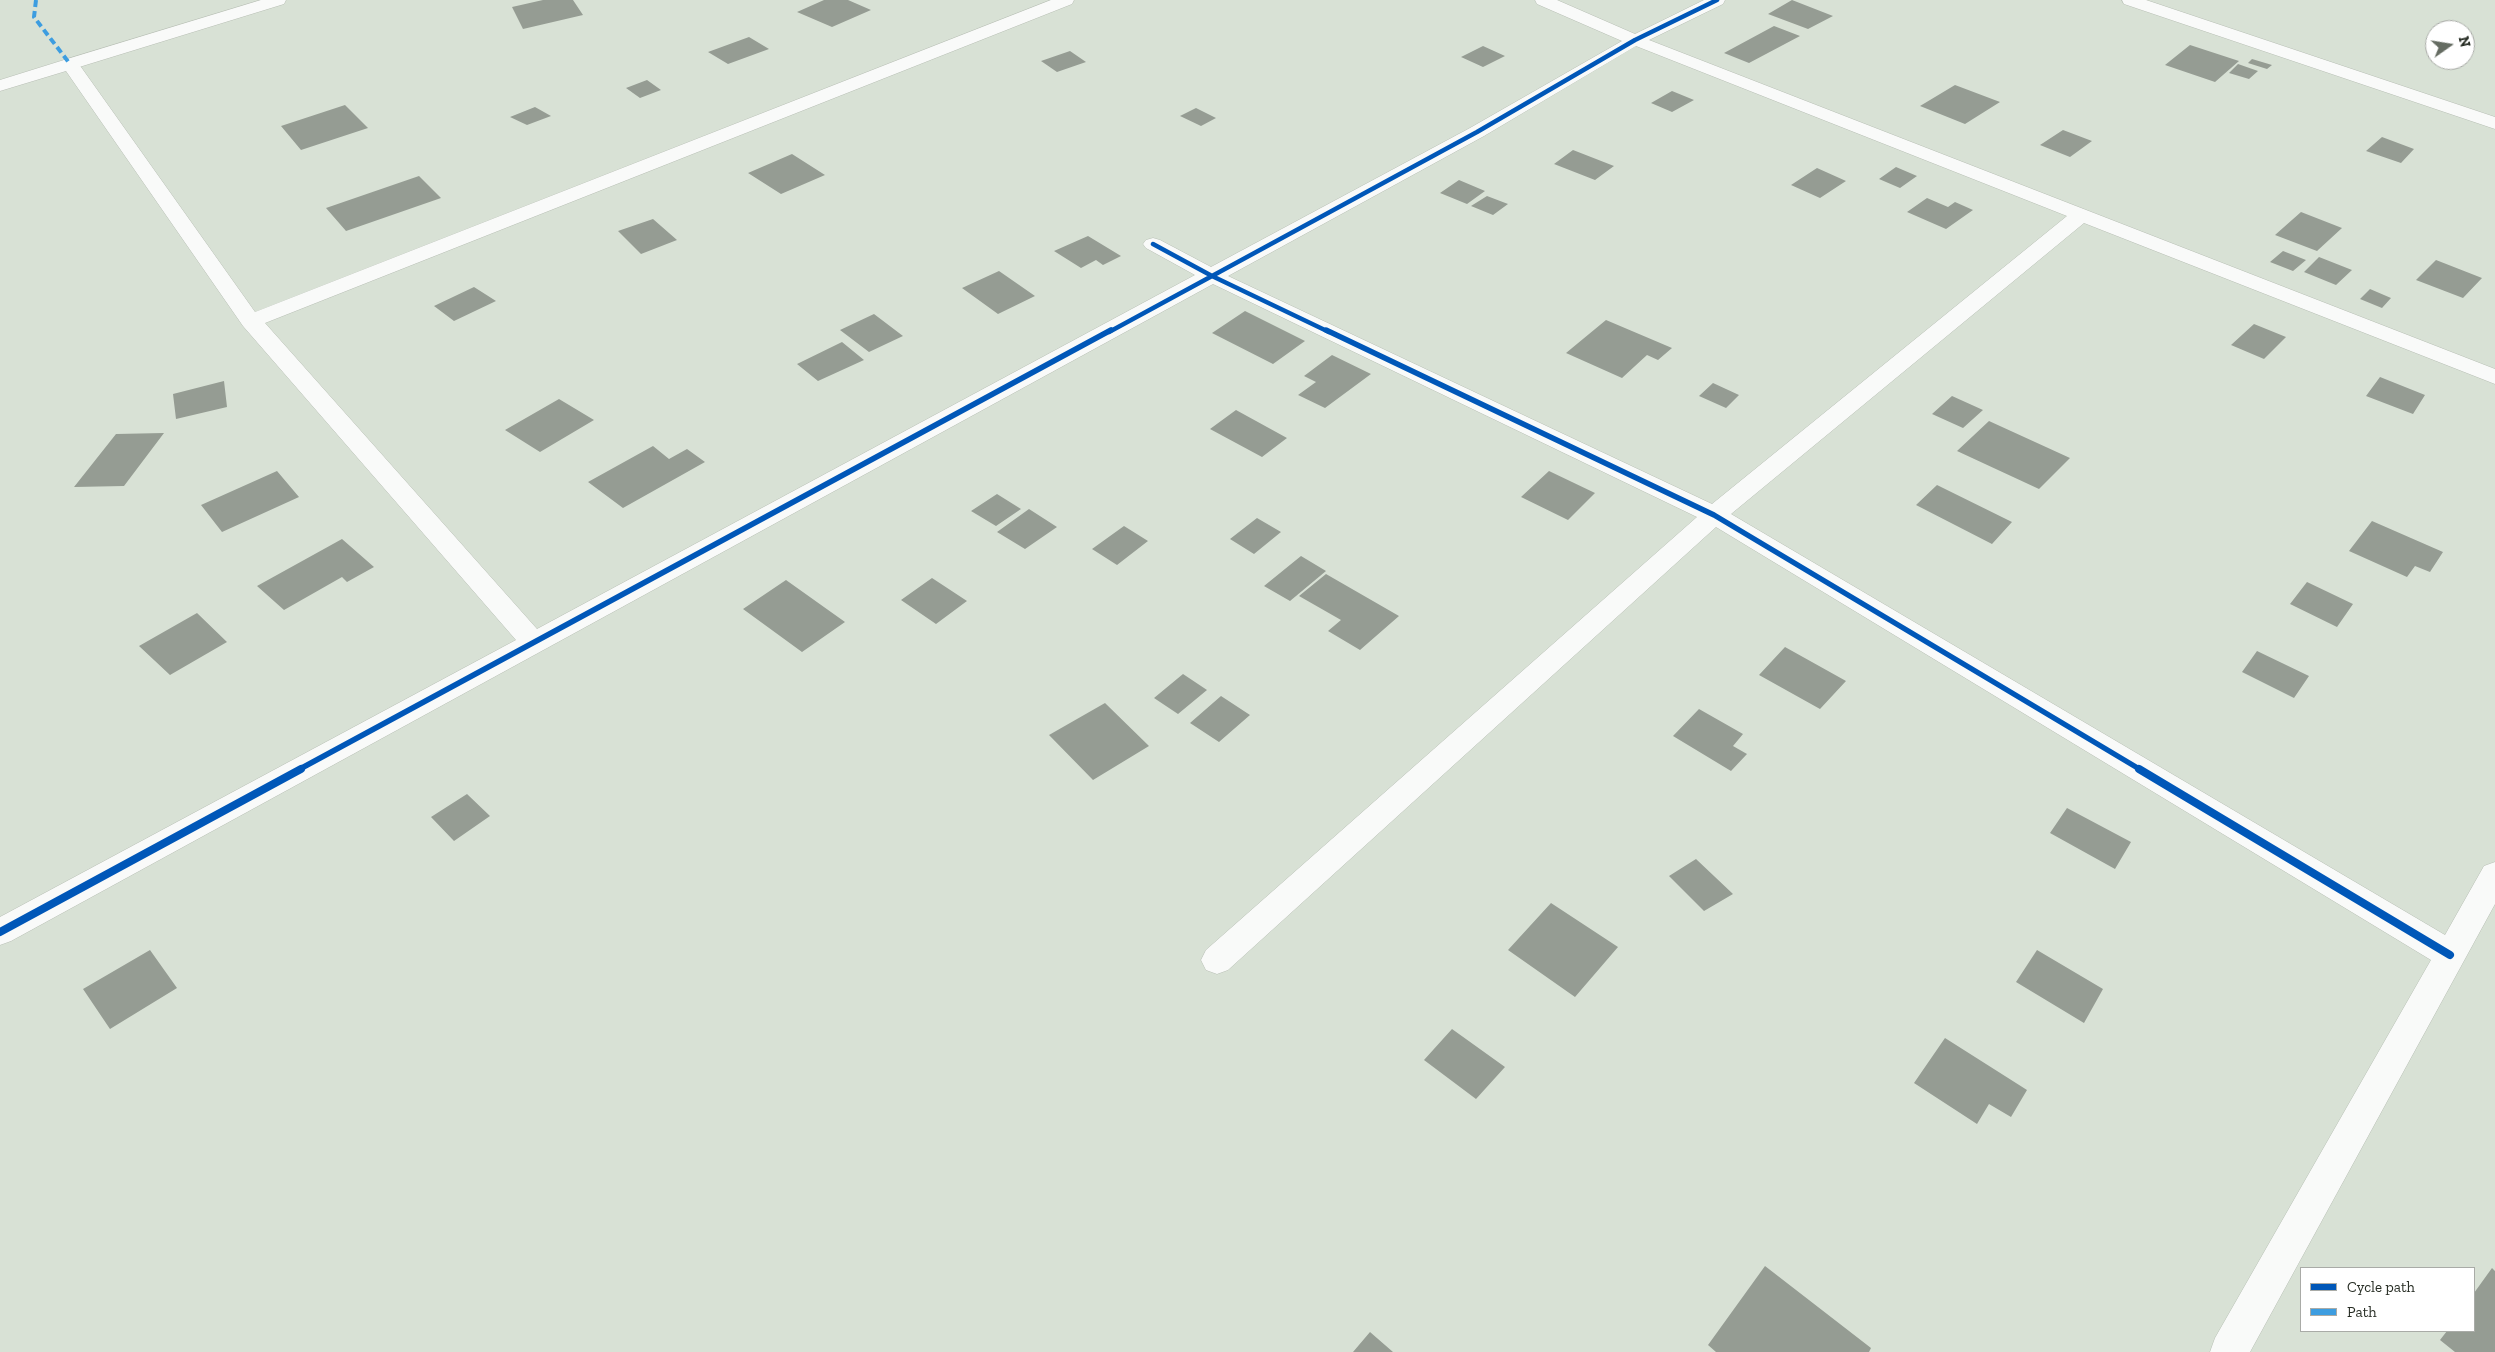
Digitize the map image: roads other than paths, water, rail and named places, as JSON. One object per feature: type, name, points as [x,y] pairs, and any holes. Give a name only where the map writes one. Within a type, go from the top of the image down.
[{"type":"street","points":[[0,86],[278,0]]},
{"type":"street","points":[[250,321],[1066,0]]},
{"type":"street","points":[[1542,0],[1635,40],[2495,377]]},
{"type":"street","points":[[0,932],[1477,132],[1635,40],[1716,0]]},
{"type":"street","points":[[2130,0],[2495,123]]},
{"type":"street","points":[[70,64],[250,321],[534,643]]},
{"type":"street","points":[[1217,960],[1714,515],[2082,214]]},
{"type":"street","points":[[1153,244],[1212,276],[1714,515],[2450,955]]},
{"type":"street","points":[[2229,1352],[2495,875]]}]
